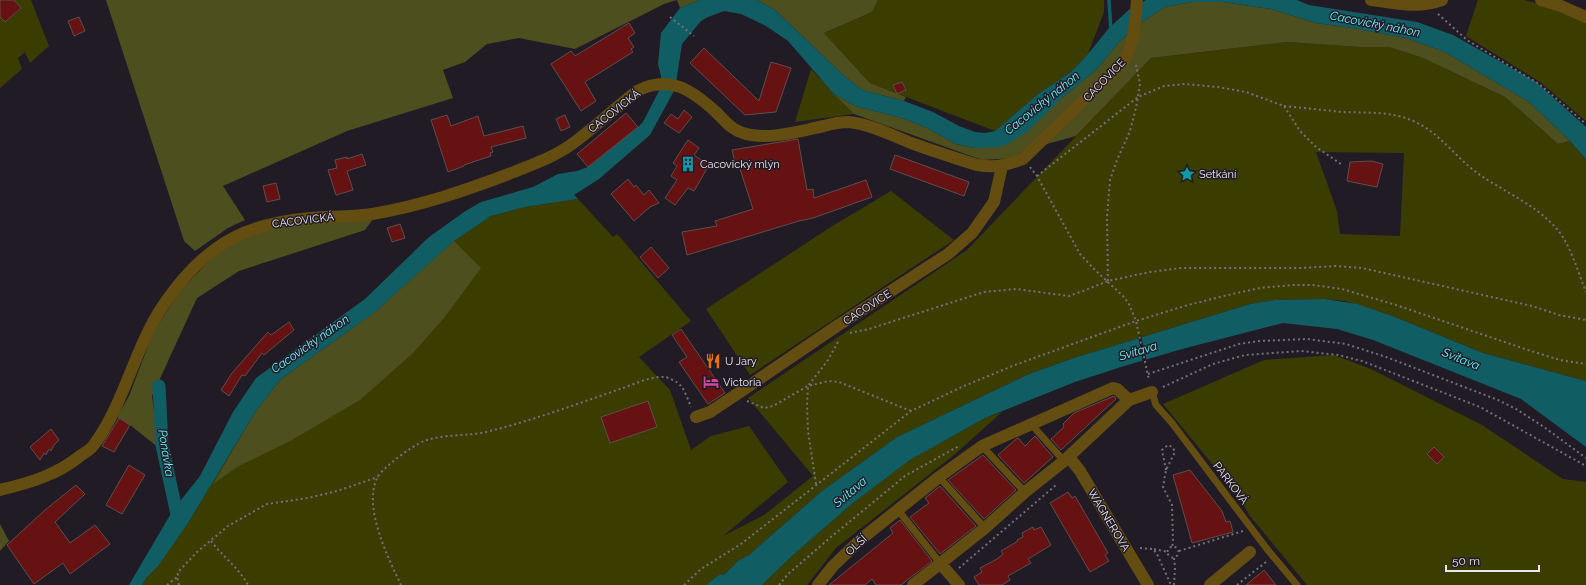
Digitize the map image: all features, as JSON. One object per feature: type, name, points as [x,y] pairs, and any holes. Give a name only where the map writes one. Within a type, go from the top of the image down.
[{"type":"street","points":[[1371,0],[1410,5],[1428,5],[1442,0]]},
{"type":"street","points":[[1541,0],[1561,6],[1586,17]]},
{"type":"street","name":"CACOVICE","points":[[677,85],[703,100],[729,125],[738,131],[752,136],[772,135],[847,122],[871,127],[913,144],[977,165],[988,167],[1002,166],[1023,159],[1125,60],[1132,46],[1136,4]]},
{"type":"street","name":"CACOVICKÁ","points":[[0,490],[55,473],[72,463],[92,447],[111,416],[147,333],[159,310],[190,272],[213,251],[232,238],[256,228],[278,222],[322,217],[370,215],[415,206],[472,188],[549,158],[571,145],[637,90],[648,85],[661,83],[677,85]]},
{"type":"street","name":"CACOVICE","points":[[696,417],[710,412],[840,330],[948,254],[972,233],[994,202],[1002,166]]},
{"type":"street","name":"OLŠÍ","points":[[818,585],[833,566],[860,540],[982,446],[1113,388],[1117,389],[1129,400]]},
{"type":"street","points":[[913,585],[985,528],[1066,459],[1129,400],[1152,392]]},
{"type":"street","name":"WÁGNEROVA","points":[[1066,459],[1080,471],[1148,585]]},
{"type":"street","points":[[1210,585],[1250,552]]},
{"type":"street","points":[[940,563],[959,585]]},
{"type":"lane","name":"PARKOVÁ","points":[[1152,392],[1156,405],[1172,423],[1297,585]]},
{"type":"lane","points":[[1031,424],[1066,459]]},
{"type":"lane","points":[[982,446],[1026,492]]},
{"type":"lane","points":[[939,478],[985,528]]},
{"type":"lane","points":[[898,510],[940,563]]},
{"type":"path","points":[[1428,5],[1467,40],[1539,84],[1586,124]]},
{"type":"path","points":[[670,17],[694,36]]},
{"type":"path","points":[[1108,280],[1107,217],[1110,180],[1130,131],[1140,84],[1132,46]]},
{"type":"path","points":[[1037,176],[1138,97],[1164,86],[1191,85],[1218,87],[1246,92],[1284,106],[1342,112],[1373,112],[1407,118],[1419,123],[1441,140],[1479,174],[1532,207],[1553,224],[1566,243],[1586,292]]},
{"type":"path","points":[[1284,106],[1300,130],[1316,147],[1342,164]]},
{"type":"path","points":[[1023,159],[1037,176],[1080,254],[1095,270],[1108,280],[1124,296],[1129,304],[1136,321],[1146,367]]},
{"type":"path","points":[[816,484],[808,431],[808,386],[828,360],[840,330],[869,329],[984,292],[1016,289],[1069,296],[1108,280],[1181,268],[1300,268],[1336,266],[1362,268],[1532,306],[1559,315],[1586,320]]},
{"type":"path","points":[[684,585],[701,569],[741,544],[911,411],[964,386],[1014,365],[1136,321],[1188,305],[1260,288],[1313,285],[1342,289],[1396,305],[1560,360],[1586,364]]},
{"type":"path","points":[[1148,374],[1239,344],[1259,341],[1307,339],[1346,344],[1386,357],[1498,400],[1516,409],[1544,427],[1586,458]]},
{"type":"path","points":[[1152,392],[1213,364],[1245,355],[1301,351],[1338,355],[1362,361],[1480,407],[1586,466]]},
{"type":"path","points":[[401,585],[385,550],[376,520],[373,502],[374,487],[378,476],[390,463],[423,441],[446,435],[488,432],[647,380],[665,377],[680,384],[696,417]]},
{"type":"path","points":[[740,392],[748,402],[764,408],[773,406],[808,386],[829,381],[839,382],[911,411]]},
{"type":"path","points":[[779,585],[788,574],[905,476],[965,442]]},
{"type":"path","points":[[1166,470],[1162,450],[1169,445],[1175,452],[1166,470],[1163,486],[1172,510],[1173,542],[1172,547],[1168,552]]},
{"type":"path","points":[[179,585],[177,577],[179,571],[197,552],[228,526],[267,504],[308,498],[336,491],[378,476]]},
{"type":"path","points":[[951,575],[1057,484]]},
{"type":"path","points":[[1179,551],[1252,528]]},
{"type":"path","points":[[211,541],[222,556],[242,574],[248,585]]},
{"type":"path","points":[[1125,547],[1153,549],[1168,552],[1170,556],[1174,558],[1175,567],[1173,585]]},
{"type":"path","points":[[1172,547],[1175,547],[1179,551]]},
{"type":"path","points":[[1153,549],[1173,585]]},
{"type":"path","points":[[1174,558],[1178,556],[1179,551]]},
{"type":"path","points":[[1237,585],[1266,562]]},
{"type":"path","points":[[167,585],[177,577]]},
{"type":"shaded area","points":[[14,0],[31,0],[49,46],[30,63],[25,52],[18,58],[22,69],[0,88],[0,17],[5,22],[21,9]]},
{"type":"shaded area","points":[[106,0],[677,0],[664,4],[575,49],[519,38],[487,44],[465,62],[443,70],[453,98],[347,131],[223,186],[245,220],[228,228],[195,251],[184,241]]},
{"type":"shaded area","points":[[677,0],[700,0],[680,8]]},
{"type":"shaded area","points":[[757,0],[878,0],[872,12],[824,33],[870,83],[906,97],[904,101],[862,90],[842,74],[775,10]]},
{"type":"shaded area","points":[[878,0],[1104,0],[1104,12],[1088,54],[1071,72],[1038,94],[995,131],[870,83],[824,33],[872,12]]},
{"type":"shaded area","points":[[1478,0],[1524,0],[1558,9],[1586,21],[1586,121],[1540,82],[1466,36]]},
{"type":"shaded area","points":[[1192,2],[1223,2],[1271,9],[1316,23],[1406,38],[1445,52],[1529,102],[1570,141],[1558,144],[1505,97],[1423,58],[1389,47],[1359,47],[1287,42],[1151,58],[1076,136],[1025,150],[1014,158],[982,160],[854,114],[834,94],[855,106],[902,118],[927,128],[956,144],[975,148],[1063,97],[1097,69],[1119,42],[1142,22],[1165,7]]},
{"type":"shaded area","points":[[1287,42],[1359,47],[1389,47],[1423,58],[1505,97],[1558,144],[1570,141],[1586,159],[1586,381],[1483,353],[1395,317],[1345,301],[1325,299],[1275,300],[1250,304],[1074,358],[1029,374],[897,437],[822,491],[749,555],[739,560],[724,575],[720,574],[706,585],[142,585],[188,523],[256,411],[454,241],[491,216],[525,207],[578,199],[613,237],[617,234],[691,321],[639,357],[670,390],[691,450],[711,436],[749,426],[788,482],[723,536],[764,515],[813,476],[748,398],[967,250],[1151,58]],"holes":[[[1316,152],[1404,153],[1400,236],[1340,234],[1337,211]]]},
{"type":"shaded area","points":[[811,69],[854,114],[795,122]]},
{"type":"shaded area","points":[[891,191],[954,240],[750,375],[706,309],[829,228]]},
{"type":"shaded area","points":[[373,219],[365,230],[239,271],[197,298],[152,396],[159,448],[130,425],[117,417],[129,396],[153,333],[179,292],[211,259],[230,244],[254,233],[321,220]]},
{"type":"shaded area","points":[[454,241],[481,268],[444,318],[413,353],[360,400],[292,440],[237,467],[213,484],[256,411],[281,379],[375,312]]},
{"type":"shaded area","points":[[1334,355],[1371,369],[1482,425],[1563,479],[1586,482],[1586,585],[1307,585],[1250,516],[1236,493],[1163,404],[1264,360]]},
{"type":"shaded area","points":[[1002,412],[954,455],[836,548],[807,585],[762,585],[793,555],[853,503],[910,460],[985,418]]},
{"type":"shaded area","points":[[0,524],[9,541],[0,551]]},
{"type":"water","name":"Cacovický náhon","points":[[700,0],[757,0],[775,10],[842,74],[862,90],[904,101],[933,112],[959,126],[975,132],[985,133],[995,131],[1038,94],[1071,72],[1109,28],[1132,7],[1146,0],[1297,0],[1309,5],[1417,22],[1453,35],[1536,82],[1586,127],[1586,159],[1570,141],[1529,102],[1445,52],[1406,38],[1316,23],[1271,9],[1223,2],[1192,2],[1165,7],[1142,22],[1119,42],[1097,69],[1063,97],[1028,131],[1008,144],[998,147],[975,148],[956,144],[927,128],[902,118],[855,106],[834,94],[788,41],[766,26],[741,14],[724,11],[701,21],[682,44],[675,89],[650,135],[599,179],[574,195],[578,199],[525,207],[491,216],[454,241],[375,312],[281,379],[256,411],[188,523],[158,566],[146,578],[142,585],[129,585],[173,510],[200,476],[233,412],[256,378],[365,299],[429,237],[464,212],[481,202],[533,187],[558,174],[577,171],[588,167],[638,127],[643,122],[661,87],[661,76],[658,64],[661,33],[680,8]]},
{"type":"water","name":"Svitava","points":[[1325,299],[1357,304],[1395,317],[1483,353],[1586,381],[1586,447],[1521,399],[1373,340],[1337,329],[1283,323],[1182,349],[1121,367],[1075,382],[985,418],[910,460],[853,503],[793,555],[762,585],[706,585],[720,574],[724,575],[739,560],[749,555],[822,491],[897,437],[1029,374],[1074,358],[1250,304],[1275,300]]},
{"type":"pier","points":[[1141,335],[1147,362],[1143,363],[1138,336]]},
{"type":"building","points":[[0,0],[14,0],[21,8],[5,22],[0,17]]},
{"type":"building","points":[[79,17],[85,31],[74,36],[68,21]]},
{"type":"building","points":[[629,23],[635,33],[628,38],[634,47],[631,49],[633,52],[585,82],[596,101],[581,111],[551,64],[571,51],[575,56]]},
{"type":"building","points":[[704,48],[759,101],[771,62],[791,68],[776,112],[745,115],[690,63]]},
{"type":"building","points":[[902,82],[906,90],[897,94],[893,85]]},
{"type":"building","points":[[684,110],[692,117],[679,133],[664,123],[671,114],[678,119]]},
{"type":"building","points":[[626,113],[638,127],[588,167],[577,154]]},
{"type":"building","points":[[447,115],[451,126],[478,116],[484,136],[523,126],[526,138],[491,147],[493,152],[490,153],[491,156],[448,172],[431,120]]},
{"type":"building","points":[[565,115],[570,127],[561,131],[556,119]]},
{"type":"building","points":[[798,139],[807,190],[813,189],[814,198],[866,180],[872,197],[813,218],[687,255],[682,232],[717,226],[715,221],[753,209],[739,166],[736,167],[732,150]]},
{"type":"building","name":"Cacovický mlýn","points":[[688,140],[699,148],[694,155],[709,165],[694,191],[688,188],[675,205],[665,198],[677,180],[671,176],[677,166],[673,163]]},
{"type":"building","points":[[362,154],[366,165],[347,171],[353,190],[336,195],[328,170],[337,168],[335,160],[347,157],[347,159]]},
{"type":"building","points":[[895,155],[969,182],[964,196],[890,169]]},
{"type":"building","points":[[1371,161],[1383,164],[1377,187],[1347,181],[1350,162]]},
{"type":"building","points":[[628,179],[634,187],[636,185],[644,195],[649,190],[659,203],[650,207],[634,221],[611,194]]},
{"type":"building","points":[[276,183],[280,199],[267,202],[263,186]]},
{"type":"building","points":[[400,224],[405,238],[392,242],[387,228]]},
{"type":"building","points":[[651,247],[669,268],[658,278],[640,257]]},
{"type":"building","points":[[289,322],[294,330],[264,355],[262,353],[245,376],[242,375],[229,396],[221,390],[232,373],[268,332],[271,335]]},
{"type":"building","points":[[681,329],[725,393],[708,404],[679,362],[687,357],[672,335]]},
{"type":"building","points":[[1114,396],[1116,399],[1061,450],[1051,439],[1064,427],[1063,424],[1074,413]]},
{"type":"building","points":[[648,401],[657,427],[610,443],[601,417]]},
{"type":"building","points":[[119,418],[130,425],[114,452],[102,446]]},
{"type":"building","points":[[51,429],[59,440],[51,451],[49,449],[46,455],[44,453],[40,460],[30,447]]},
{"type":"building","points":[[1035,436],[1053,457],[1024,483],[998,455],[1018,438],[1025,446]]},
{"type":"building","points":[[1434,447],[1444,457],[1437,464],[1427,454]]},
{"type":"building","points":[[983,455],[1016,490],[984,519],[948,480]]},
{"type":"building","points":[[129,465],[145,475],[122,514],[106,505]]},
{"type":"building","points":[[1190,470],[1222,511],[1226,522],[1230,521],[1233,532],[1192,543],[1173,475]]},
{"type":"building","points":[[76,485],[85,494],[55,522],[70,543],[95,525],[110,544],[70,574],[63,563],[34,584],[7,545],[45,510]]},
{"type":"building","points":[[940,486],[976,526],[940,554],[910,517],[929,503],[925,498]]},
{"type":"building","points":[[1068,492],[1072,498],[1075,496],[1108,553],[1105,555],[1109,561],[1090,572],[1050,503]]},
{"type":"building","points":[[900,520],[932,561],[901,585],[876,585],[872,579],[865,585],[829,585],[893,533],[890,528]]},
{"type":"building","points":[[1033,527],[1034,530],[1041,527],[1051,545],[1028,559],[1031,563],[1008,576],[1010,580],[1002,585],[979,585],[974,577],[982,572],[980,568],[997,559],[1003,554],[1001,551],[1018,541],[1017,540],[1023,537],[1022,533]]},
{"type":"building","points":[[1264,570],[1276,585],[1246,585]]},
{"type":"waterway","points":[[1109,0],[1111,31]]},
{"type":"waterway","name":"Ponávka","points":[[159,386],[162,445],[178,519]]},
{"type":"place","name":"Cacovický mlýn","points":[[688,164]]},
{"type":"place","name":"Setkání","points":[[1187,174]]},
{"type":"place","name":"U Jary","points":[[713,361]]},
{"type":"place","name":"Victoria","points":[[711,382]]}]
